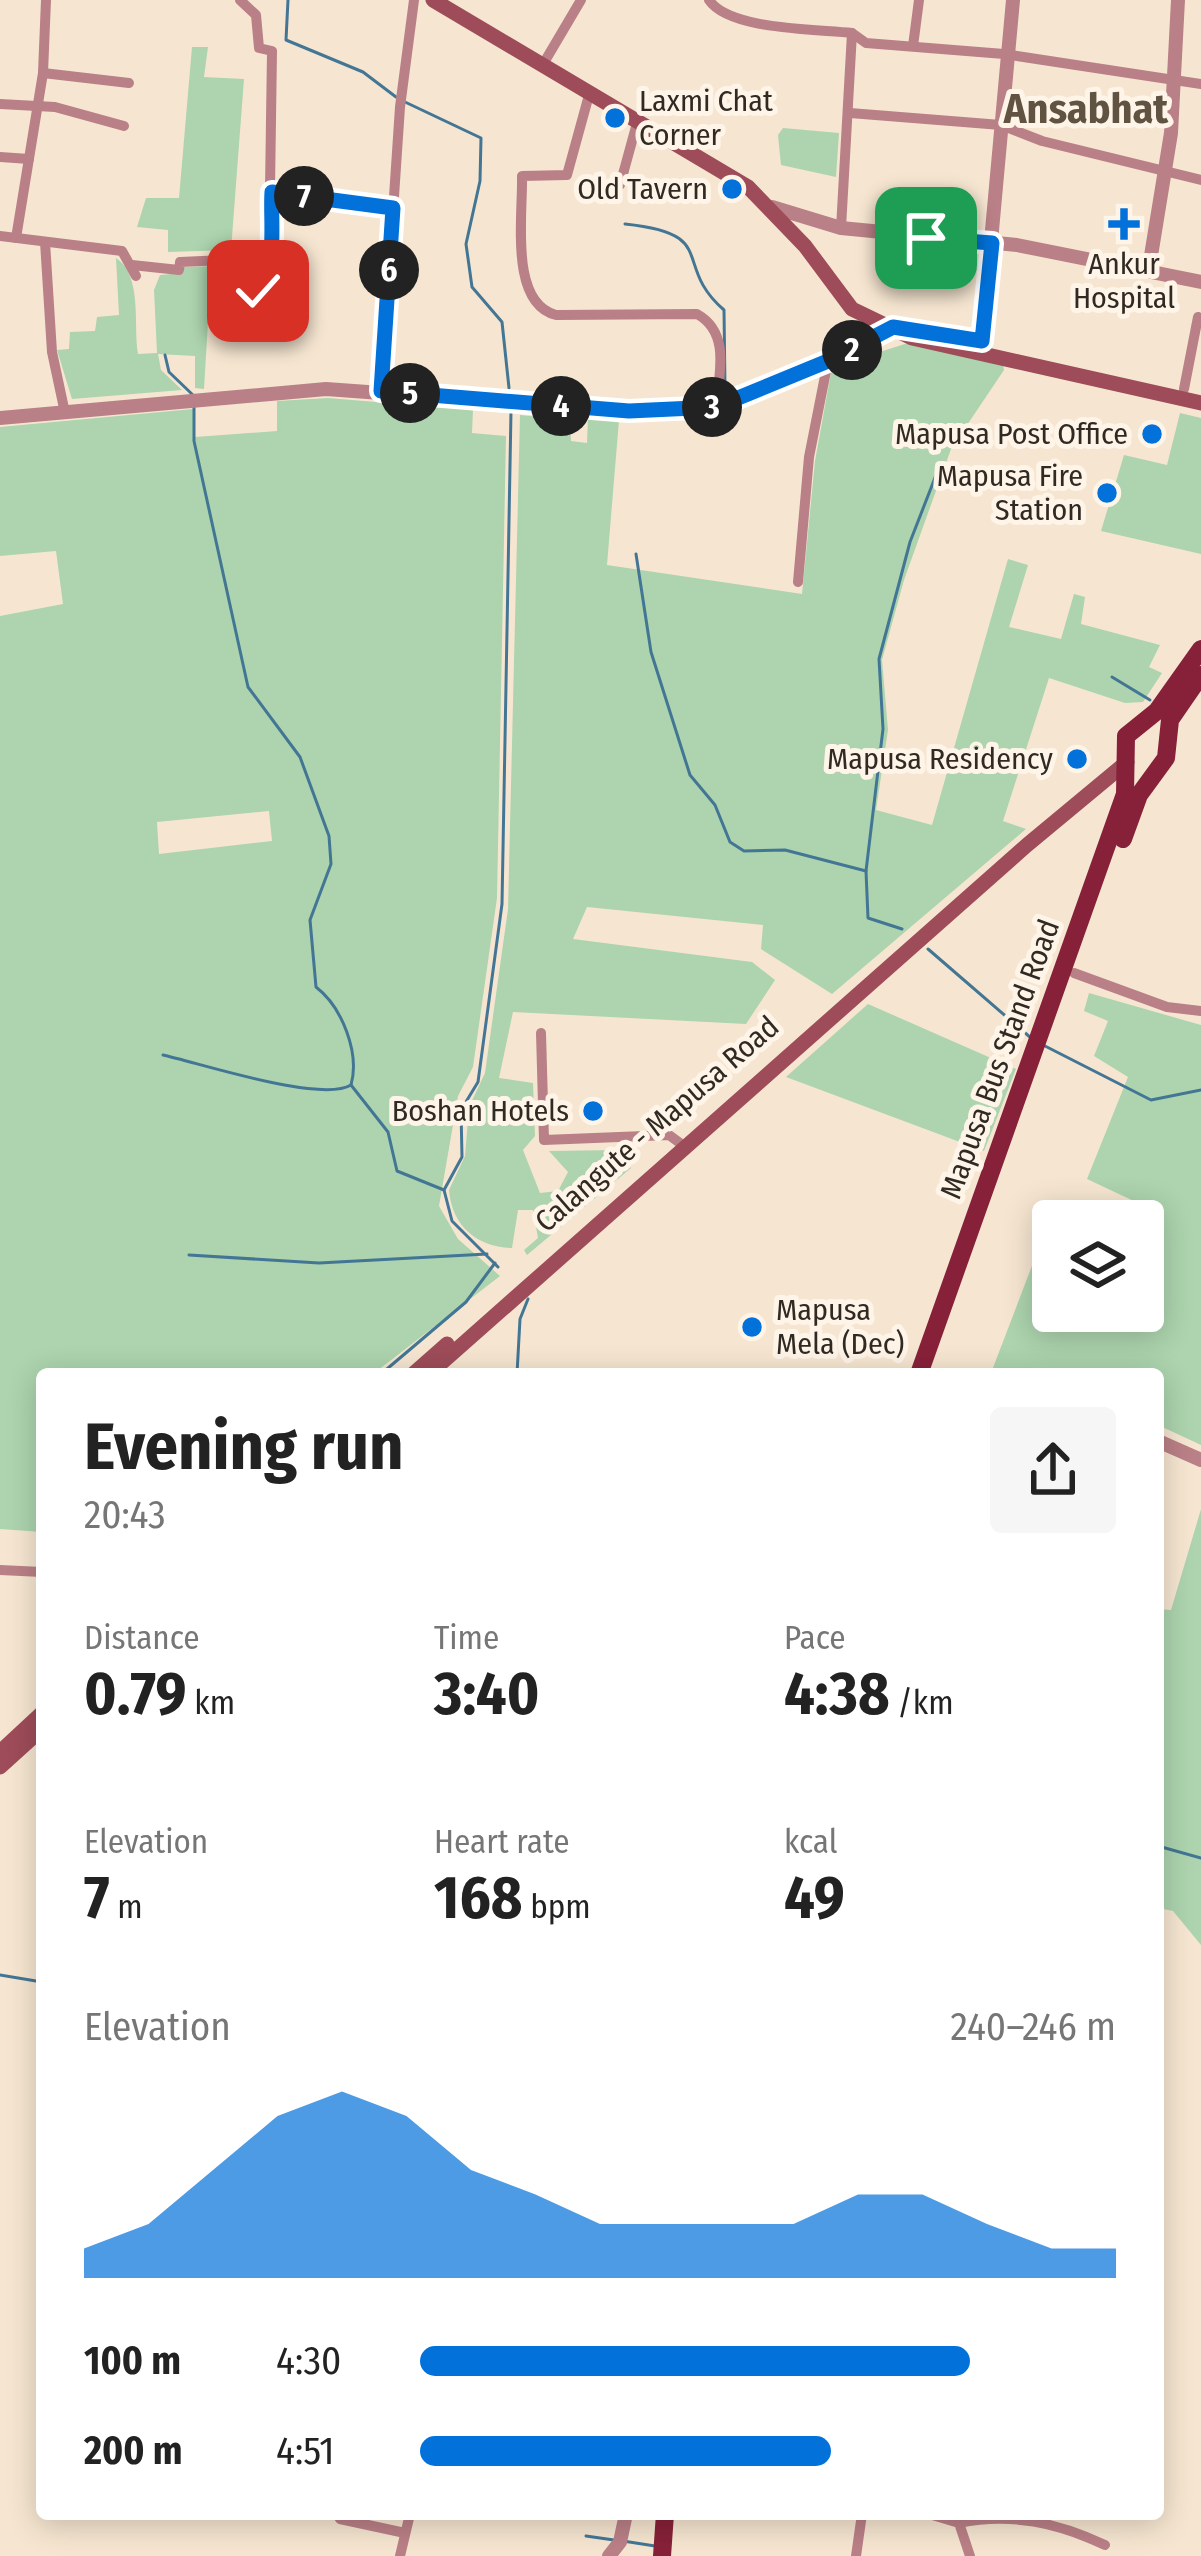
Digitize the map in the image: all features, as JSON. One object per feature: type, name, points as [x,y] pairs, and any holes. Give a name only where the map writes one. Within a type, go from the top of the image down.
[{"type":"main road","points":[[433,0],[748,187],[772,208],[852,309],[912,338],[981,346],[1192,391]]},
{"type":"main road","points":[[981,346],[1201,403]]},
{"type":"main road","points":[[1201,649],[1157,711],[1126,736],[1127,762],[1153,769],[1166,758],[1170,720],[1201,674]]},
{"type":"main road","points":[[1139,726],[1154,726],[1168,742]]},
{"type":"main road","name":"Calangute - Mapusa Road","points":[[420,1368],[1127,762]]},
{"type":"main road","name":"Mapusa Bus Stand Road","points":[[921,1368],[1125,794],[1127,762]]},
{"type":"main road","name":"Mapusa Bus Stand Road","points":[[933,1368],[1138,795],[1153,769]]},
{"type":"main road","name":"Calangute - Mapusa Road","points":[[436,1368],[681,1143]]},
{"type":"main road","points":[[0,1752],[36,1719]]},
{"type":"main road","points":[[0,1767],[36,1735]]},
{"type":"main road","points":[[662,2556],[665,2520]]},
{"type":"street","points":[[16,238],[43,73],[46,0]]},
{"type":"street","points":[[240,0],[256,15],[259,48],[272,51],[269,259],[265,284],[258,291]]},
{"type":"street","points":[[381,391],[413,0]]},
{"type":"street","points":[[542,66],[581,0]]},
{"type":"street","points":[[709,0],[716,10],[742,21],[852,34],[866,44],[1004,53],[1201,84]]},
{"type":"street","points":[[913,46],[919,0]]},
{"type":"street","points":[[981,346],[1004,53],[1013,0]]},
{"type":"street","points":[[1148,268],[1165,175],[1178,0]]},
{"type":"street","points":[[841,228],[852,34]]},
{"type":"street","points":[[43,73],[129,83]]},
{"type":"street","points":[[590,95],[567,175],[522,176],[525,268],[532,299],[540,310],[556,315],[697,314],[708,320],[721,340],[716,407]]},
{"type":"street","points":[[0,104],[55,107],[124,126]]},
{"type":"street","points":[[850,113],[1001,125],[1165,175],[1201,181]]},
{"type":"street","points":[[620,185],[637,123]]},
{"type":"street","points":[[0,157],[29,159]]},
{"type":"street","points":[[272,192],[393,208]]},
{"type":"street","points":[[772,208],[841,228],[992,243],[1201,281]]},
{"type":"street","points":[[0,236],[122,251],[134,270],[179,270],[180,262],[269,259]]},
{"type":"street","points":[[45,242],[52,352],[65,413]]},
{"type":"street","points":[[1192,391],[1198,317]]},
{"type":"street","points":[[0,418],[326,389],[629,411],[716,407],[828,361],[893,327]]},
{"type":"street","points":[[798,582],[809,457],[828,361]]},
{"type":"street","points":[[1074,973],[1168,1007],[1201,1011]]},
{"type":"street","points":[[542,1033],[544,1140],[668,1135],[681,1143]]},
{"type":"street","points":[[1164,1444],[1201,1460]]},
{"type":"street","points":[[0,1570],[36,1572]]},
{"type":"street","points":[[345,2520],[405,2533]]},
{"type":"street","points":[[400,2556],[408,2520]]},
{"type":"street","points":[[609,2556],[620,2542],[625,2520]]},
{"type":"street","points":[[856,2556],[861,2520]]},
{"type":"street","points":[[951,2520],[970,2520]]},
{"type":"street","points":[[1052,2520],[1105,2545]]},
{"type":"street","points":[[959,2522],[970,2556]]},
{"type":"green space","points":[[192,47],[208,47],[204,77],[244,79],[231,250],[168,252],[168,230],[137,227],[146,198],[179,198]]},
{"type":"green space","points":[[783,128],[839,133],[836,177],[781,165],[778,135]]},
{"type":"green space","points":[[116,258],[134,289],[138,354],[157,353],[154,290],[160,275],[183,273],[184,267],[244,265],[240,320],[208,322],[204,389],[195,388],[195,356],[158,354],[161,370],[182,390],[72,399],[57,350],[69,349],[70,332],[95,331],[97,317],[119,315]]},
{"type":"green space","points":[[908,343],[1003,364],[1004,370],[951,449],[904,580],[882,660],[888,730],[876,810],[932,825],[1008,559],[1028,565],[1009,627],[1061,639],[1074,594],[1085,597],[1081,624],[1160,645],[1149,667],[1162,673],[1143,702],[1125,703],[1049,678],[1003,821],[1026,829],[832,994],[761,949],[763,925],[587,907],[573,939],[752,962],[775,980],[746,1024],[513,1012],[499,1078],[533,1083],[535,1136],[523,1150],[540,1193],[558,1191],[568,1172],[549,1151],[616,1150],[631,1168],[527,1255],[524,1250],[538,1238],[533,1210],[518,1210],[512,1248],[478,1239],[455,1215],[449,1190],[465,1156],[469,1107],[485,1073],[508,909],[520,415],[570,420],[571,441],[587,443],[588,418],[619,420],[607,565],[802,594],[815,461],[832,367]]},
{"type":"green space","points":[[328,398],[473,410],[472,433],[506,436],[497,898],[473,1067],[458,1096],[439,1206],[458,1239],[500,1276],[381,1368],[36,1368],[36,1532],[0,1529],[0,616],[63,604],[56,551],[0,556],[0,427],[193,409],[195,437],[277,431],[277,401]],"holes":[[[269,811],[272,841],[159,854],[157,822]]]},
{"type":"green space","points":[[1180,413],[1201,418],[1201,554],[1101,531],[1124,455],[1167,465]]},
{"type":"green space","points":[[1089,993],[1201,1025],[1201,1445],[1164,1428],[1164,1368],[993,1368],[1032,1266],[1032,1332],[1164,1332],[1164,1200],[1132,1200],[1087,1179],[1128,1077],[1094,1056],[1108,1021],[1084,1011]]},
{"type":"green space","points":[[868,1004],[1016,1069],[984,1151],[786,1077]]},
{"type":"green space","points":[[1201,1509],[1201,1945],[1173,1911],[1164,1909],[1164,1609],[1171,1610]]},
{"type":"waterway","points":[[288,0],[286,40],[363,72],[396,97]]},
{"type":"waterway","points":[[405,102],[481,138],[480,181],[466,244],[472,287],[502,322],[509,388]]},
{"type":"waterway","points":[[625,224],[674,235],[685,243],[708,294],[724,310],[725,388]]},
{"type":"waterway","points":[[165,355],[169,372],[194,396]]},
{"type":"waterway","points":[[194,406],[194,441],[248,687],[300,757],[329,836],[331,864],[310,920],[316,987],[341,1018],[351,1045],[351,1085],[388,1132],[397,1171],[444,1190]]},
{"type":"waterway","points":[[498,1267],[452,1221],[444,1190],[462,1157],[461,1110],[478,1082],[502,904],[511,411]]},
{"type":"waterway","points":[[902,929],[868,918],[866,871],[883,729],[879,659],[910,542],[938,470]]},
{"type":"waterway","points":[[636,554],[651,652],[690,775],[715,805],[730,842],[744,851],[785,850],[866,871]]},
{"type":"waterway","points":[[1112,677],[1150,700]]},
{"type":"waterway","points":[[928,949],[1031,1038]]},
{"type":"waterway","points":[[1045,1046],[1151,1100],[1201,1090]]},
{"type":"waterway","points":[[163,1055],[289,1086],[336,1089],[351,1085]]},
{"type":"waterway","points":[[189,1255],[319,1263],[487,1254]]},
{"type":"waterway","points":[[388,1368],[466,1302],[495,1263]]},
{"type":"waterway","points":[[517,1368],[520,1319],[528,1299]]},
{"type":"waterway","points":[[1164,1848],[1201,1858]]},
{"type":"waterway","points":[[0,1975],[36,1981]]},
{"type":"waterway","points":[[586,2536],[614,2540]]},
{"type":"waterway","points":[[623,2541],[655,2546]]},
{"type":"place","name":"Laxmi Chat Corner","points":[[615,118]]},
{"type":"place","name":"Old Tavern","points":[[732,189]]},
{"type":"place","name":"Ankur Hospital","points":[[1124,224]]},
{"type":"place","name":"Mapusa Post Office","points":[[1152,434]]},
{"type":"place","name":"Mapusa Fire Station","points":[[1107,493]]},
{"type":"place","name":"Mapusa Residency","points":[[1077,759]]},
{"type":"place","name":"Boshan Hotels","points":[[593,1111]]},
{"type":"place","name":"Mapusa Mela (Dec)","points":[[752,1327]]},
{"type":"district","name":"Ansabhat","points":[[1086,109]]},
{"type":"route","points":[[258,291],[265,284],[269,259],[272,192],[393,208],[381,391],[629,411],[716,407],[882,337],[893,327],[982,341],[992,243],[926,238]]}]
